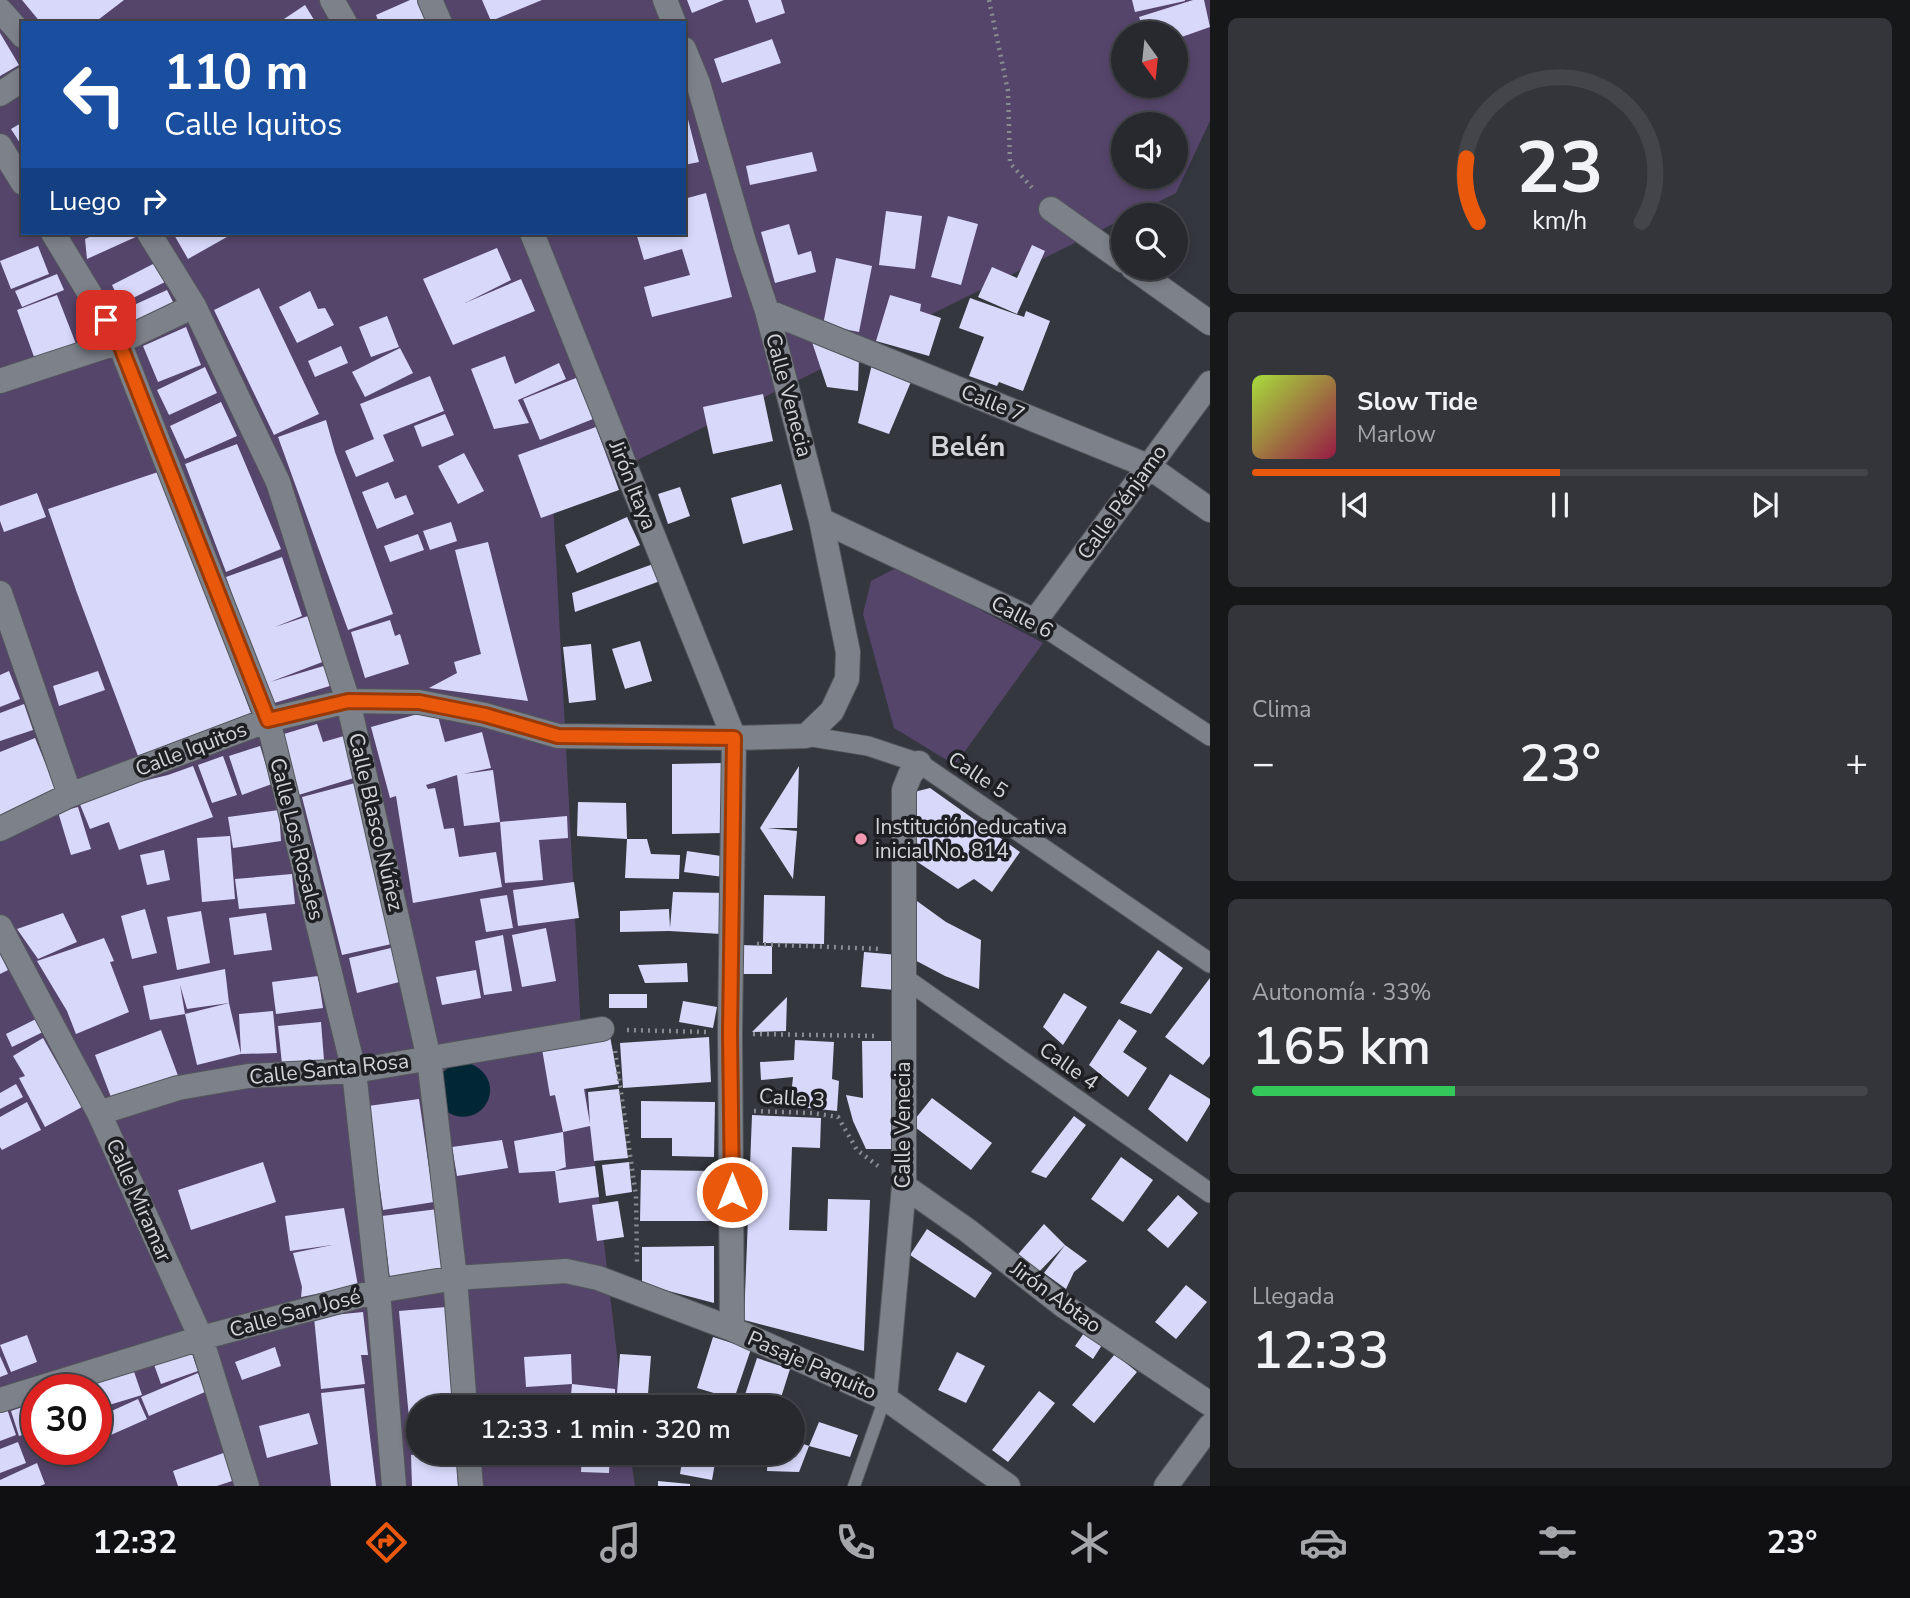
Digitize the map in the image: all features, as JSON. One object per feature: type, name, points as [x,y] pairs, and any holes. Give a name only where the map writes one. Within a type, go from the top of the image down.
[{"type":"street","points":[[332,0],[344,21]]},
{"type":"street","points":[[430,0],[439,21]]},
{"type":"street","points":[[665,0],[673,21]]},
{"type":"street","points":[[0,10],[21,34]]},
{"type":"street","name":"Calle Venecia","points":[[686,54],[698,83],[767,311],[821,520],[848,652],[847,679],[832,711],[806,736]]},
{"type":"street","points":[[0,94],[21,80]]},
{"type":"street","points":[[0,146],[21,180]]},
{"type":"street","points":[[1051,209],[1111,252]]},
{"type":"street","name":"Calle Los Rosales","points":[[54,235],[119,342],[268,720],[354,1071],[378,1291],[394,1486]]},
{"type":"street","name":"Calle Blasco Núñez","points":[[150,235],[194,306],[278,482],[348,701],[429,1059],[455,1278],[464,1395]]},
{"type":"street","name":"Jirón Itaya","points":[[532,235],[734,738]]},
{"type":"street","points":[[1150,280],[1210,323]]},
{"type":"street","points":[[0,381],[119,342],[194,306]]},
{"type":"street","name":"Calle 7","points":[[767,311],[1148,466],[1210,510]]},
{"type":"street","name":"Calle Pénjamo","points":[[1035,621],[1210,383]]},
{"type":"street","name":"Calle 6","points":[[821,520],[1035,621],[1210,736]]},
{"type":"street","points":[[0,593],[70,795]]},
{"type":"street","name":"Calle Iquitos","points":[[0,829],[70,795],[268,720],[348,701],[419,702],[485,715],[558,736],[806,736]]},
{"type":"street","name":"Calle 5","points":[[806,736],[868,747],[919,763],[1210,962]]},
{"type":"street","points":[[732,1329],[734,738]]},
{"type":"street","name":"Calle Venecia","points":[[885,1398],[904,1186],[904,790],[919,763]]},
{"type":"street","name":"Calle Miramar","points":[[0,927],[99,1113],[201,1338],[247,1486]]},
{"type":"street","name":"Calle 4","points":[[903,977],[1210,1193]]},
{"type":"street","name":"Calle Santa Rosa","points":[[99,1113],[178,1088],[248,1076],[354,1071],[608,1036]]},
{"type":"street","name":"Jirón Abtao","points":[[904,1186],[967,1230],[1064,1306],[1210,1404]]},
{"type":"street","name":"Calle San José","points":[[0,1400],[201,1338],[378,1291],[455,1278],[566,1271],[598,1278]]},
{"type":"street","name":"Pasaje Paquito","points":[[598,1278],[732,1329],[885,1398],[1008,1486]]},
{"type":"street","points":[[1166,1486],[1210,1426]]},
{"type":"street","points":[[469,1465],[471,1486]]},
{"type":"lane","name":"Calle Venecia","points":[[854,1486],[885,1398]]},
{"type":"path","points":[[989,0],[1007,91],[1010,163],[1051,209]]},
{"type":"path","points":[[732,944],[903,949]]},
{"type":"path","points":[[608,1036],[636,1196],[638,1293]]},
{"type":"path","name":"Calle 3","points":[[731,1110],[812,1113],[838,1117],[857,1150],[904,1186]]},
{"type":"shaded area","points":[[0,0],[1210,0],[1210,121],[1188,168],[1188,112],[1111,112],[1111,189],[1178,189],[1176,193],[1156,203],[1111,203],[1111,225],[553,502],[582,1051],[622,1395],[406,1395],[406,1465],[632,1465],[635,1486],[0,1486]]},
{"type":"shaded area","points":[[894,569],[918,577],[1043,643],[955,765],[894,728],[863,614],[871,581]]},
{"type":"water","points":[[469,1063],[482,1071],[489,1081],[490,1092],[487,1103],[480,1111],[470,1116],[458,1116],[444,1110],[438,1077],[451,1065]]},
{"type":"building","points":[[22,0],[124,0],[97,21],[39,21]]},
{"type":"building","points":[[410,0],[419,0],[428,21],[378,21],[376,15]]},
{"type":"building","points":[[482,0],[542,0],[491,21]]},
{"type":"building","points":[[687,0],[724,0],[692,13]]},
{"type":"building","points":[[748,0],[781,0],[785,13],[756,23]]},
{"type":"building","points":[[1132,0],[1185,0],[1185,1],[1135,12]]},
{"type":"building","points":[[1193,0],[1204,0],[1210,27],[1188,35],[1188,21],[1140,21],[1139,17]]},
{"type":"building","points":[[305,5],[315,21],[281,21]]},
{"type":"building","points":[[0,33],[19,65],[0,76]]},
{"type":"building","points":[[772,39],[781,63],[722,83],[714,59]]},
{"type":"building","points":[[686,112],[699,162],[686,165]]},
{"type":"building","points":[[21,123],[21,142],[20,143],[11,129]]},
{"type":"building","points":[[812,152],[817,171],[750,185],[746,166]]},
{"type":"building","points":[[706,193],[732,297],[652,317],[644,287],[690,275],[682,249],[644,260],[637,235],[686,235],[686,198]]},
{"type":"building","points":[[886,211],[922,216],[915,269],[879,265]]},
{"type":"building","points":[[948,216],[978,224],[961,285],[931,277]]},
{"type":"building","points":[[789,224],[798,255],[811,251],[816,272],[775,283],[761,232]]},
{"type":"building","points":[[94,235],[140,235],[87,259],[85,239]]},
{"type":"building","points":[[174,235],[230,235],[188,259]]},
{"type":"building","points":[[1032,245],[1045,251],[1017,314],[978,297],[992,267],[1017,278]]},
{"type":"building","points":[[38,246],[49,274],[11,289],[0,261]]},
{"type":"building","points":[[497,248],[511,280],[465,303],[521,279],[535,311],[453,345],[423,279]]},
{"type":"building","points":[[836,258],[872,266],[859,332],[823,325]]},
{"type":"building","points":[[155,263],[165,282],[121,304],[112,285]]},
{"type":"building","points":[[57,274],[64,290],[22,307],[15,291]]},
{"type":"building","points":[[259,288],[319,414],[274,435],[214,310]]},
{"type":"building","points":[[167,290],[177,310],[134,329],[125,309]]},
{"type":"building","points":[[310,291],[318,309],[325,308],[334,325],[297,343],[279,307]]},
{"type":"building","points":[[57,295],[78,349],[37,365],[17,310]]},
{"type":"building","points":[[890,295],[921,304],[920,311],[941,318],[929,356],[876,341]]},
{"type":"building","points":[[970,298],[1024,317],[1026,311],[1050,321],[1023,391],[999,382],[997,386],[969,376],[984,337],[959,328]]},
{"type":"building","points":[[387,316],[399,347],[371,357],[359,327]]},
{"type":"building","points":[[186,327],[201,365],[158,382],[143,346]]},
{"type":"building","points":[[811,339],[859,357],[858,391],[827,387]]},
{"type":"building","points":[[341,346],[348,363],[315,377],[308,361]]},
{"type":"building","points":[[400,348],[413,373],[365,397],[352,372]]},
{"type":"building","points":[[505,356],[515,384],[559,363],[566,379],[518,400],[529,423],[494,429],[471,369]]},
{"type":"building","points":[[872,364],[913,377],[889,434],[858,423]]},
{"type":"building","points":[[205,367],[217,393],[169,415],[157,390]]},
{"type":"building","points":[[430,376],[444,411],[383,435],[394,461],[356,477],[345,451],[374,439],[360,404]]},
{"type":"building","points":[[576,378],[593,419],[540,440],[523,399]]},
{"type":"building","points":[[763,394],[773,441],[713,454],[703,407]]},
{"type":"building","points":[[221,402],[237,436],[185,459],[170,426]]},
{"type":"building","points":[[445,414],[454,435],[422,447],[414,426]]},
{"type":"building","points":[[326,420],[393,614],[348,630],[278,437]]},
{"type":"building","points":[[596,427],[619,490],[541,518],[518,455]]},
{"type":"building","points":[[237,444],[281,549],[226,572],[185,464]]},
{"type":"building","points":[[464,453],[484,491],[458,504],[438,466]]},
{"type":"building","points":[[161,471],[251,713],[138,756],[48,509]]},
{"type":"building","points":[[388,482],[395,499],[406,495],[414,514],[377,529],[362,492]]},
{"type":"building","points":[[781,484],[793,530],[743,544],[731,498]]},
{"type":"building","points":[[680,487],[690,516],[668,524],[658,494]]},
{"type":"building","points":[[37,493],[46,517],[4,532],[0,521],[0,506]]},
{"type":"building","points":[[627,517],[640,545],[577,573],[565,545]]},
{"type":"building","points":[[451,522],[457,541],[430,550],[423,531]]},
{"type":"building","points":[[418,534],[424,550],[390,562],[384,546]]},
{"type":"building","points":[[488,542],[528,701],[429,688],[457,673],[454,662],[481,654],[455,550]]},
{"type":"building","points":[[282,557],[302,616],[275,627],[308,616],[325,661],[270,682],[327,665],[333,685],[271,704],[226,577]]},
{"type":"building","points":[[656,563],[663,580],[575,612],[572,593]]},
{"type":"building","points":[[390,620],[395,636],[400,634],[409,664],[365,678],[351,632]]},
{"type":"building","points":[[640,641],[652,681],[625,689],[612,649]]},
{"type":"building","points":[[591,644],[596,700],[569,703],[563,647]]},
{"type":"building","points":[[9,671],[20,699],[0,707],[0,675]]},
{"type":"building","points":[[98,671],[105,690],[59,706],[53,686]]},
{"type":"building","points":[[24,704],[33,730],[0,741],[0,713]]},
{"type":"building","points":[[436,709],[445,742],[482,732],[491,768],[463,774],[493,770],[500,822],[464,826],[457,775],[426,785],[428,789],[435,788],[444,829],[454,828],[459,857],[496,852],[502,887],[413,903],[396,796],[390,798],[371,727]]},
{"type":"building","points":[[317,724],[323,742],[344,736],[357,777],[292,797],[274,737]]},
{"type":"building","points":[[35,738],[58,794],[0,817],[0,752]]},
{"type":"building","points":[[260,746],[272,784],[242,795],[229,756]]},
{"type":"building","points":[[223,756],[237,795],[212,803],[198,765]]},
{"type":"building","points":[[723,763],[723,833],[672,834],[672,764]]},
{"type":"building","points":[[193,766],[213,817],[119,850],[109,822],[90,829],[79,802]]},
{"type":"building","points":[[799,766],[797,828],[767,828],[797,831],[793,879],[760,828]]},
{"type":"building","points":[[355,783],[396,943],[342,955],[302,797]]},
{"type":"building","points":[[930,788],[1020,852],[992,892],[974,879],[958,889],[907,855],[906,794]]},
{"type":"building","points":[[578,802],[626,803],[627,839],[577,836]]},
{"type":"building","points":[[78,807],[91,849],[71,855],[58,812]]},
{"type":"building","points":[[279,810],[281,841],[233,848],[228,817]]},
{"type":"building","points":[[567,816],[568,838],[539,840],[543,880],[505,883],[500,822]]},
{"type":"building","points":[[230,836],[235,899],[202,902],[197,838]]},
{"type":"building","points":[[627,839],[647,839],[651,854],[680,855],[679,879],[625,878]]},
{"type":"building","points":[[164,850],[170,880],[147,885],[140,855]]},
{"type":"building","points":[[687,851],[721,856],[724,877],[684,872]]},
{"type":"building","points":[[292,874],[295,904],[239,909],[235,879]]},
{"type":"building","points":[[574,882],[579,918],[518,926],[513,890]]},
{"type":"building","points":[[673,892],[726,893],[721,934],[620,932],[620,911],[669,909],[670,928]]},
{"type":"building","points":[[507,895],[513,928],[486,932],[480,899]]},
{"type":"building","points":[[764,895],[825,896],[824,944],[763,943]]},
{"type":"building","points":[[910,896],[946,922],[981,940],[979,989],[945,976],[909,957]]},
{"type":"building","points":[[145,909],[157,953],[132,959],[121,916]]},
{"type":"building","points":[[201,911],[210,963],[177,970],[167,917]]},
{"type":"building","points":[[63,913],[77,942],[38,959],[17,929]]},
{"type":"building","points":[[266,913],[272,950],[234,955],[229,918]]},
{"type":"building","points":[[546,928],[556,981],[522,987],[512,935]]},
{"type":"building","points":[[503,935],[512,991],[484,995],[475,941]]},
{"type":"building","points":[[104,938],[114,961],[110,962],[129,1012],[76,1034],[67,1011],[37,961]]},
{"type":"building","points":[[741,945],[772,946],[772,974],[741,974]]},
{"type":"building","points":[[395,947],[403,981],[357,993],[349,958]]},
{"type":"building","points":[[1158,950],[1183,968],[1151,1014],[1120,1003]]},
{"type":"building","points":[[864,952],[898,955],[895,990],[861,987]]},
{"type":"building","points":[[0,953],[8,970],[0,974]]},
{"type":"building","points":[[687,963],[688,982],[645,983],[638,965]]},
{"type":"building","points":[[225,969],[229,1003],[187,1009],[180,985],[185,1014],[150,1020],[143,986]]},
{"type":"building","points":[[476,970],[481,998],[442,1005],[436,977]]},
{"type":"building","points":[[318,976],[323,1008],[276,1014],[272,982]]},
{"type":"building","points":[[1210,978],[1210,1056],[1203,1065],[1165,1037]]},
{"type":"building","points":[[1064,993],[1087,1007],[1063,1045],[1043,1027]]},
{"type":"building","points":[[609,994],[647,994],[647,1008],[609,1008]]},
{"type":"building","points":[[787,997],[786,1031],[752,1032]]},
{"type":"building","points":[[683,1001],[717,1007],[713,1028],[679,1022]]},
{"type":"building","points":[[229,1003],[241,1054],[197,1065],[185,1014]]},
{"type":"building","points":[[273,1011],[277,1053],[241,1054],[239,1014]]},
{"type":"building","points":[[36,1019],[43,1032],[12,1047],[6,1034]]},
{"type":"building","points":[[1119,1019],[1137,1031],[1123,1052],[1147,1068],[1128,1097],[1089,1065]]},
{"type":"building","points":[[321,1022],[324,1060],[282,1064],[278,1026]]},
{"type":"building","points":[[161,1030],[180,1081],[114,1105],[95,1055]]},
{"type":"building","points":[[609,1031],[619,1084],[584,1089],[590,1124],[588,1092],[619,1089],[628,1158],[594,1161],[590,1126],[563,1132],[555,1095],[550,1096],[541,1043]]},
{"type":"building","points":[[709,1037],[711,1082],[623,1088],[620,1043]]},
{"type":"building","points":[[43,1038],[82,1107],[45,1127],[19,1078],[25,1076],[13,1056]]},
{"type":"building","points":[[795,1040],[834,1042],[832,1079],[839,1081],[837,1111],[790,1106],[793,1077],[761,1080],[760,1062],[794,1060]]},
{"type":"building","points":[[862,1041],[894,1041],[900,1149],[866,1149],[853,1121],[846,1095],[863,1098]]},
{"type":"building","points":[[1170,1074],[1210,1099],[1210,1104],[1187,1142],[1148,1109]]},
{"type":"building","points":[[16,1084],[23,1097],[0,1109],[0,1093]]},
{"type":"building","points":[[932,1098],[992,1143],[971,1170],[911,1124]]},
{"type":"building","points":[[419,1099],[434,1202],[383,1210],[368,1106]]},
{"type":"building","points":[[641,1101],[715,1102],[714,1157],[672,1156],[672,1138],[641,1138]]},
{"type":"building","points":[[27,1102],[41,1130],[2,1150],[0,1117]]},
{"type":"building","points":[[752,1115],[821,1118],[820,1148],[792,1147],[789,1230],[827,1231],[828,1199],[870,1200],[864,1351],[744,1320]]},
{"type":"building","points":[[1074,1116],[1086,1125],[1046,1178],[1031,1172]]},
{"type":"building","points":[[563,1132],[566,1167],[555,1171],[519,1173],[514,1141]]},
{"type":"building","points":[[502,1140],[508,1168],[457,1176],[452,1147]]},
{"type":"building","points":[[1121,1157],[1153,1180],[1123,1222],[1091,1199]]},
{"type":"building","points":[[263,1162],[276,1202],[191,1230],[178,1190]]},
{"type":"building","points":[[629,1162],[632,1192],[606,1196],[602,1165]]},
{"type":"building","points":[[595,1166],[599,1197],[559,1203],[555,1171]]},
{"type":"building","points":[[641,1170],[716,1171],[715,1221],[640,1221]]},
{"type":"building","points":[[1178,1195],[1198,1213],[1168,1248],[1147,1230]]},
{"type":"building","points":[[618,1201],[624,1237],[597,1241],[592,1205]]},
{"type":"building","points":[[344,1208],[358,1286],[301,1297],[302,1287],[293,1253],[332,1245],[290,1251],[285,1216]]},
{"type":"building","points":[[438,1209],[446,1272],[390,1279],[382,1216]]},
{"type":"building","points":[[1044,1224],[1065,1245],[1035,1276],[1014,1259]]},
{"type":"building","points":[[927,1229],[992,1273],[975,1298],[910,1255]]},
{"type":"building","points":[[1065,1245],[1087,1261],[1074,1272],[1066,1289],[1044,1273]]},
{"type":"building","points":[[714,1246],[714,1303],[642,1284],[642,1247]]},
{"type":"building","points":[[1186,1285],[1207,1302],[1176,1339],[1155,1322]]},
{"type":"building","points":[[446,1307],[453,1395],[407,1395],[399,1311]]},
{"type":"building","points":[[363,1312],[368,1355],[361,1355],[365,1384],[321,1389],[314,1317]]},
{"type":"building","points":[[1084,1333],[1102,1345],[1093,1359],[1075,1346]]},
{"type":"building","points":[[27,1335],[37,1362],[11,1372],[0,1345]]},
{"type":"building","points":[[713,1337],[751,1349],[735,1395],[721,1395],[697,1388]]},
{"type":"building","points":[[189,1345],[198,1371],[161,1384],[152,1359]]},
{"type":"building","points":[[275,1347],[281,1366],[242,1380],[235,1362]]},
{"type":"building","points":[[957,1352],[985,1366],[966,1403],[938,1390]]},
{"type":"building","points":[[571,1354],[572,1384],[526,1387],[524,1357]]},
{"type":"building","points":[[620,1354],[651,1356],[648,1395],[617,1395]]},
{"type":"building","points":[[1115,1354],[1137,1372],[1094,1423],[1072,1405]]},
{"type":"building","points":[[0,1356],[8,1374],[0,1377]]},
{"type":"building","points":[[757,1358],[790,1369],[782,1395],[745,1395]]},
{"type":"building","points":[[130,1360],[142,1395],[112,1404],[112,1374],[86,1374]]},
{"type":"building","points":[[198,1373],[205,1392],[149,1416],[141,1397]]},
{"type":"building","points":[[572,1384],[615,1389],[615,1395],[571,1395]]},
{"type":"building","points":[[364,1388],[376,1486],[331,1486],[321,1393]]},
{"type":"building","points":[[1039,1391],[1055,1403],[1008,1462],[992,1450]]},
{"type":"building","points":[[138,1399],[147,1419],[112,1434],[112,1411]]},
{"type":"building","points":[[21,1408],[21,1435],[19,1436],[11,1411]]},
{"type":"building","points":[[7,1409],[16,1435],[0,1441],[0,1412]]},
{"type":"building","points":[[309,1413],[318,1444],[267,1458],[259,1426]]},
{"type":"building","points":[[819,1422],[858,1435],[850,1457],[809,1446]]},
{"type":"building","points":[[18,1442],[21,1465],[0,1473],[0,1449]]},
{"type":"building","points":[[229,1451],[238,1479],[217,1486],[178,1486],[173,1471]]},
{"type":"building","points":[[38,1465],[45,1484],[0,1486],[0,1480]]},
{"type":"building","points":[[411,1465],[457,1465],[458,1486],[412,1486]]},
{"type":"building","points":[[581,1465],[609,1465],[609,1473],[581,1472]]},
{"type":"building","points":[[682,1465],[715,1465],[712,1480],[680,1474]]},
{"type":"building","points":[[767,1465],[802,1465],[799,1472],[767,1471]]},
{"type":"building","points":[[658,1481],[690,1484],[690,1486],[658,1486]]},
{"type":"place","name":"Institución educativa inicial No. 814","points":[[861,839]]},
{"type":"district","name":"Belén","points":[[968,446]]},
{"type":"route","points":[[106,320],[119,342],[268,720],[348,701],[419,702],[485,715],[558,736],[734,738],[730,1033],[732,1192]]}]
